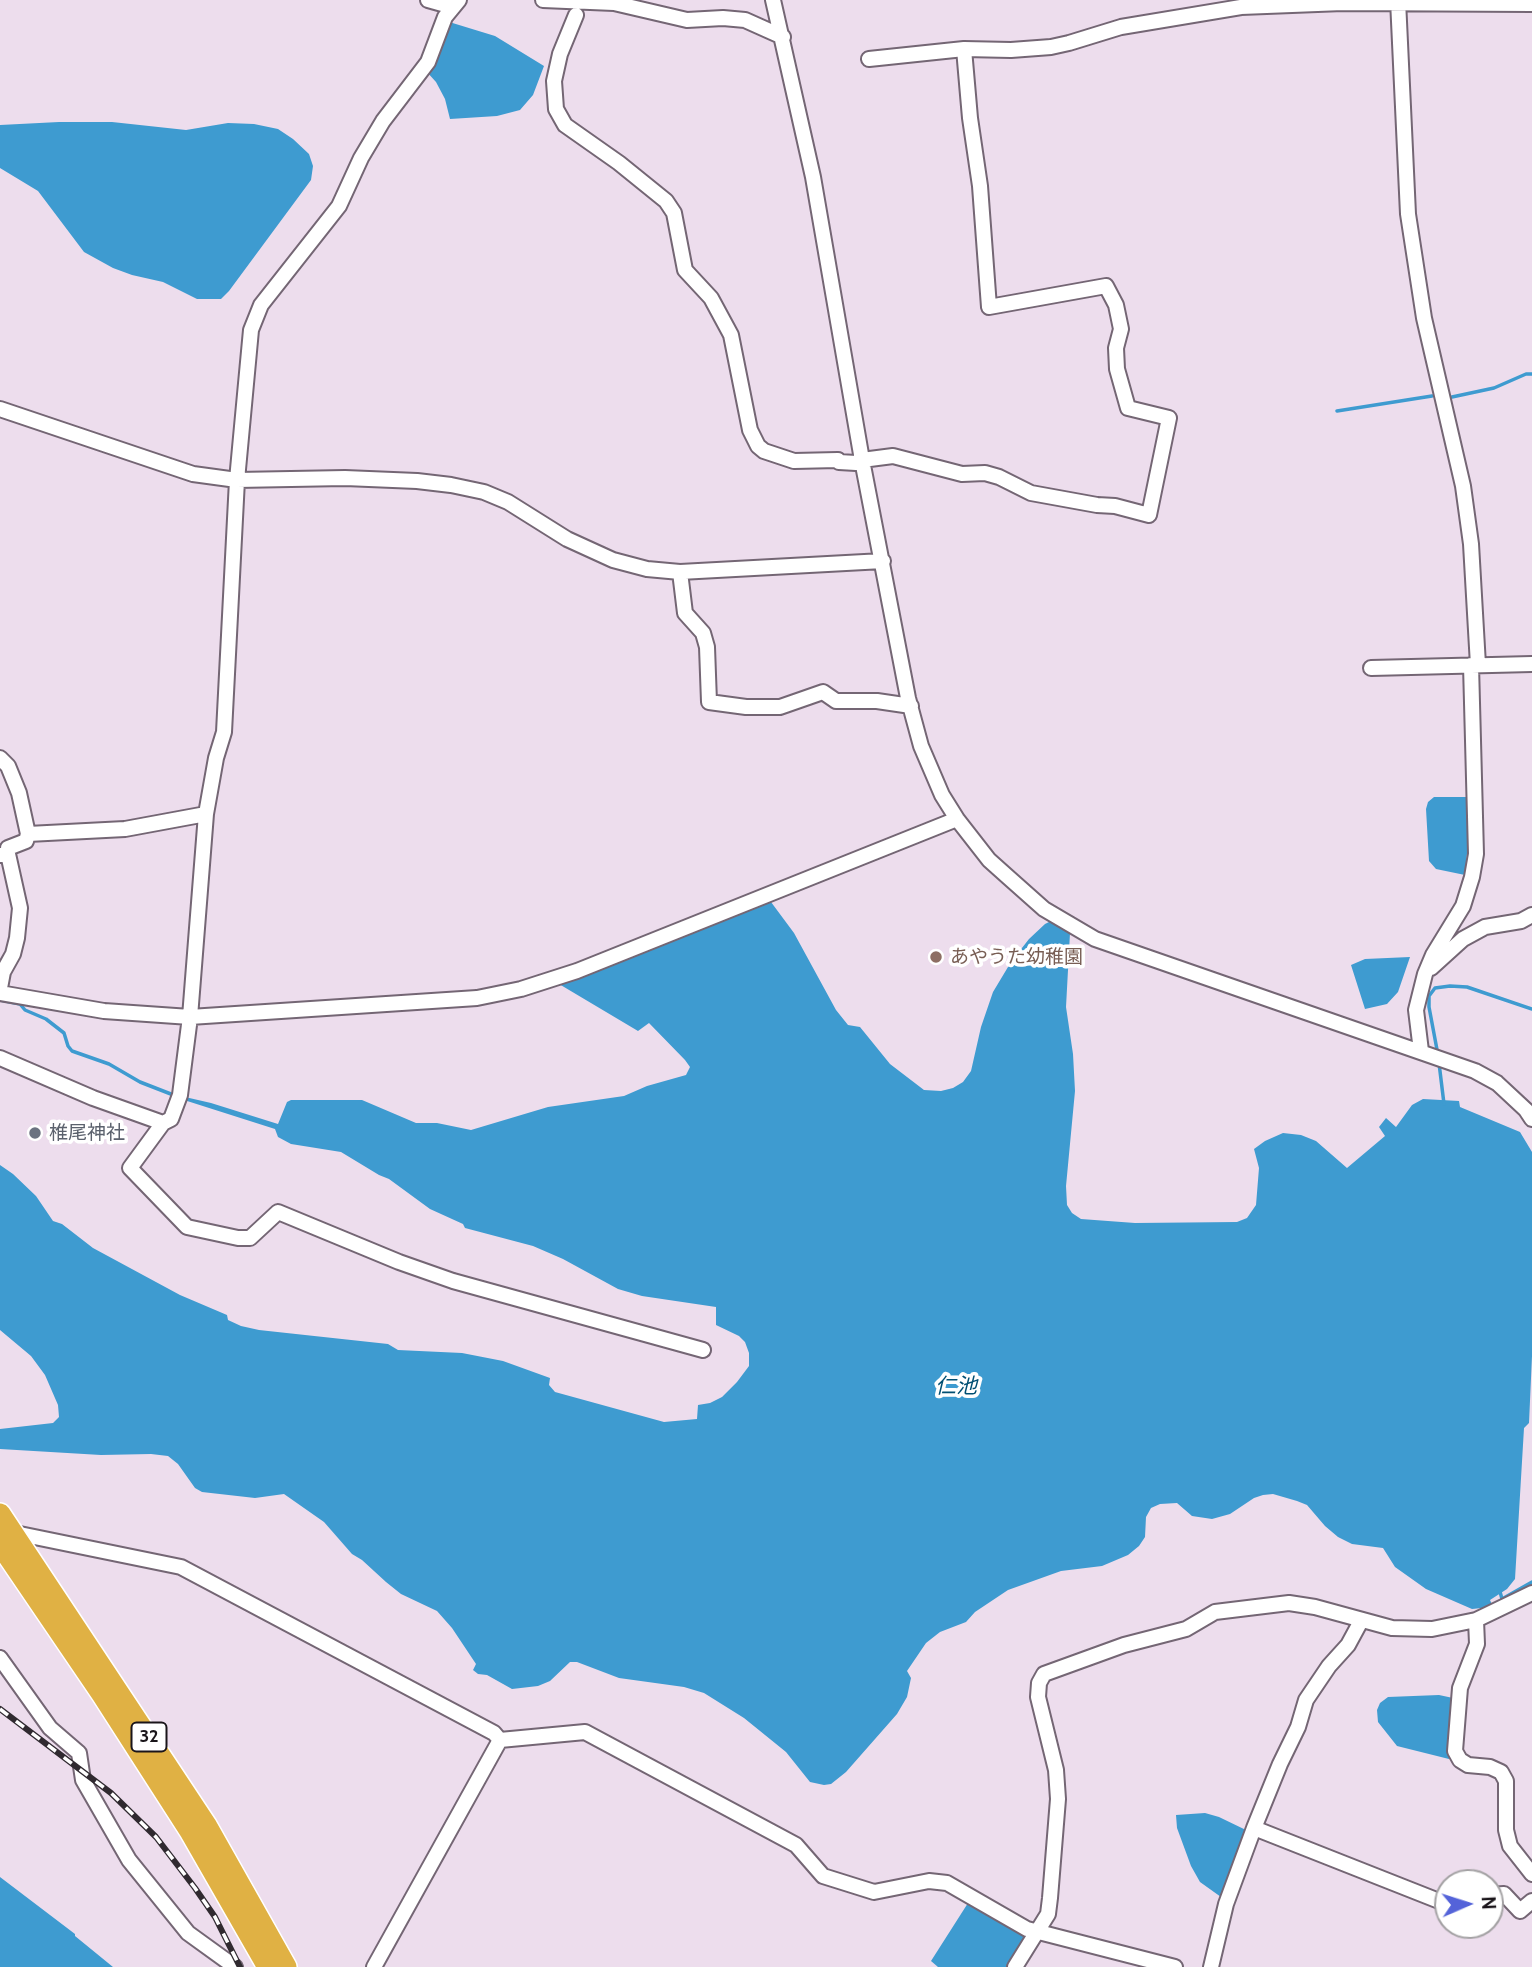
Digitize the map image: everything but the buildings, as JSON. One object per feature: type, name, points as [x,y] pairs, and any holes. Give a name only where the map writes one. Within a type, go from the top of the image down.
[{"type":"highway","name":"32","points":[[0,1514],[4,1536],[191,1831],[268,1967]]},
{"type":"highway","name":"32","points":[[4,1536],[206,1825],[286,1967]]},
{"type":"street","points":[[429,0],[456,4]]},
{"type":"street","points":[[543,0],[614,3],[687,20],[745,20],[783,37]]},
{"type":"street","points":[[773,0],[813,177],[862,460],[911,706],[921,746],[957,819],[989,860],[1044,909],[1095,939],[1475,1071],[1496,1083],[1530,1112]]},
{"type":"street","points":[[1398,2],[1408,214],[1424,318],[1463,486],[1471,544],[1474,665],[1476,855],[1463,906],[1424,974],[1416,1010],[1424,1052]]},
{"type":"street","points":[[869,59],[964,49],[1051,47],[1122,27],[1241,7],[1398,2],[1532,4]]},
{"type":"street","points":[[456,4],[445,17],[428,62],[383,121],[361,158],[339,206],[261,305],[251,330],[237,480],[224,732],[216,758],[206,814],[190,1017],[179,1098],[171,1119],[163,1123],[131,1168],[187,1227],[250,1238],[278,1212],[399,1262],[453,1281],[703,1350]]},
{"type":"street","points":[[576,15],[564,42],[554,81],[556,109],[565,125],[619,163],[666,201],[674,213],[685,270],[711,298],[732,335],[750,430],[758,446],[793,461],[856,463],[893,456],[962,474],[985,473],[1031,493],[1115,506],[1149,515],[1168,418],[1128,408],[1117,369],[1116,348],[1121,329],[1119,317],[1107,286],[989,307],[980,186],[964,49]]},
{"type":"street","points":[[0,409],[193,474],[237,480],[345,478],[451,485],[484,492],[508,502],[567,540],[613,560],[647,569],[680,572],[883,561]]},
{"type":"street","points":[[680,572],[685,613],[703,633],[707,648],[709,702],[746,707],[780,706],[822,692],[836,701],[877,701],[911,706]]},
{"type":"street","points":[[1371,668],[1532,664]]},
{"type":"street","points":[[0,758],[8,766],[19,793],[28,834],[26,841],[8,848],[4,854],[20,908],[18,938],[3,972],[0,990],[104,1011],[190,1017],[477,998],[521,989],[578,971],[957,819]]},
{"type":"street","points":[[28,834],[125,829],[206,814]]},
{"type":"street","points":[[1424,974],[1463,939],[1485,927],[1521,921],[1532,915]]},
{"type":"street","points":[[0,1058],[93,1098],[163,1123]]},
{"type":"street","points":[[4,1536],[181,1567],[494,1733],[500,1740]]},
{"type":"street","points":[[1015,1967],[1048,1914],[1058,1799],[1056,1770],[1038,1697],[1039,1683],[1044,1674],[1124,1645],[1186,1629],[1215,1612],[1289,1603],[1408,1630],[1432,1629],[1476,1620],[1532,1595],[1532,1586]]},
{"type":"street","points":[[1476,1620],[1477,1644],[1460,1688],[1455,1751],[1460,1760],[1468,1765],[1490,1767],[1501,1772],[1506,1781],[1506,1830],[1510,1846],[1532,1874]]},
{"type":"street","points":[[1211,1967],[1226,1904],[1254,1828],[1298,1727],[1306,1700],[1329,1666],[1348,1645],[1361,1621]]},
{"type":"street","points":[[0,1658],[50,1728],[79,1753],[83,1780],[129,1860],[188,1933],[235,1967]]},
{"type":"street","points":[[500,1740],[585,1732],[796,1845],[823,1876],[874,1892],[929,1881],[947,1883],[1027,1929],[1175,1967]]},
{"type":"street","points":[[374,1967],[500,1740]]},
{"type":"street","points":[[1254,1828],[1434,1899]]},
{"type":"street","points":[[1504,1894],[1520,1912],[1532,1901]]},
{"type":"water","points":[[446,21],[495,36],[544,66],[533,95],[520,110],[497,116],[450,119],[445,99],[426,71]]},
{"type":"water","points":[[112,122],[186,130],[228,123],[254,124],[278,129],[309,154],[313,166],[311,180],[229,291],[221,299],[197,299],[163,282],[113,268],[84,252],[38,191],[0,168],[0,125]]},
{"type":"water","points":[[1434,797],[1466,797],[1468,843],[1465,875],[1436,869],[1429,861],[1426,809],[1428,802]]},
{"type":"water","name":"仁池","points":[[771,902],[794,933],[836,1010],[848,1025],[860,1027],[890,1064],[924,1090],[941,1091],[953,1088],[963,1082],[971,1071],[981,1027],[993,992],[1029,939],[1053,920],[1070,933],[1066,1007],[1075,1091],[1066,1186],[1067,1205],[1072,1213],[1081,1219],[1135,1223],[1237,1222],[1247,1218],[1256,1205],[1259,1168],[1254,1149],[1265,1141],[1283,1133],[1301,1135],[1316,1141],[1347,1168],[1385,1136],[1379,1127],[1386,1118],[1396,1127],[1412,1105],[1423,1099],[1459,1101],[1460,1107],[1520,1132],[1532,1152],[1532,1356],[1529,1423],[1524,1428],[1515,1579],[1507,1589],[1490,1600],[1493,1607],[1484,1611],[1482,1608],[1472,1609],[1426,1589],[1395,1567],[1383,1548],[1352,1544],[1338,1537],[1307,1505],[1297,1501],[1273,1494],[1263,1495],[1230,1514],[1212,1519],[1192,1516],[1177,1503],[1160,1504],[1151,1508],[1146,1517],[1145,1537],[1128,1555],[1102,1566],[1061,1571],[1008,1590],[975,1612],[966,1622],[940,1632],[926,1643],[907,1671],[911,1678],[907,1697],[897,1714],[846,1772],[831,1784],[824,1785],[810,1782],[786,1752],[744,1718],[704,1693],[684,1687],[619,1678],[577,1662],[570,1662],[550,1681],[538,1686],[512,1689],[487,1675],[478,1674],[473,1670],[476,1664],[437,1611],[401,1594],[352,1554],[324,1522],[284,1494],[255,1498],[202,1492],[195,1488],[178,1464],[168,1456],[0,1449],[0,1429],[53,1423],[59,1417],[58,1405],[45,1375],[31,1356],[0,1330],[0,1165],[36,1196],[53,1221],[62,1224],[93,1248],[180,1295],[227,1315],[228,1320],[241,1326],[388,1344],[398,1350],[462,1353],[503,1361],[550,1378],[549,1385],[555,1392],[664,1422],[697,1419],[698,1405],[722,1397],[749,1366],[749,1353],[745,1342],[739,1336],[716,1325],[716,1307],[642,1296],[618,1289],[533,1246],[465,1228],[463,1224],[430,1209],[389,1179],[341,1152],[291,1144],[278,1137],[275,1129],[184,1100],[185,1097],[211,1103],[278,1124],[287,1102],[291,1100],[362,1100],[416,1123],[437,1123],[471,1130],[548,1107],[624,1096],[686,1075],[690,1067],[649,1023],[638,1031],[559,984]]},
{"type":"water","points":[[1410,957],[1398,992],[1387,1004],[1365,1009],[1351,965],[1365,959]]},
{"type":"water","points":[[1439,1695],[1453,1698],[1449,1759],[1397,1746],[1378,1722],[1377,1710],[1380,1703],[1388,1697]]},
{"type":"water","points":[[1205,1813],[1248,1831],[1221,1897],[1200,1882],[1177,1828],[1176,1815]]},
{"type":"water","points":[[0,1877],[75,1934],[113,1967],[0,1967]]},
{"type":"water","points":[[968,1903],[1028,1937],[1008,1967],[938,1967],[931,1961]]},
{"type":"waterway","points":[[1452,397],[1494,388],[1532,374]]},
{"type":"waterway","points":[[1337,411],[1432,396]]},
{"type":"waterway","points":[[1438,1055],[1429,1007],[1429,996],[1435,988],[1467,987],[1532,1009]]},
{"type":"waterway","points":[[0,1000],[20,1004],[25,1010],[46,1019],[64,1033],[72,1051],[109,1064],[140,1082],[176,1096]]},
{"type":"waterway","points":[[1439,1063],[1444,1104]]},
{"type":"waterway","points":[[1499,1588],[1502,1599],[1532,1582]]},
{"type":"railway","points":[[0,1709],[111,1793],[156,1837],[215,1917],[240,1967]]},
{"type":"place","name":"あやうた幼稚園","points":[[936,957]]},
{"type":"place","name":"椎尾神社","points":[[35,1133]]}]
